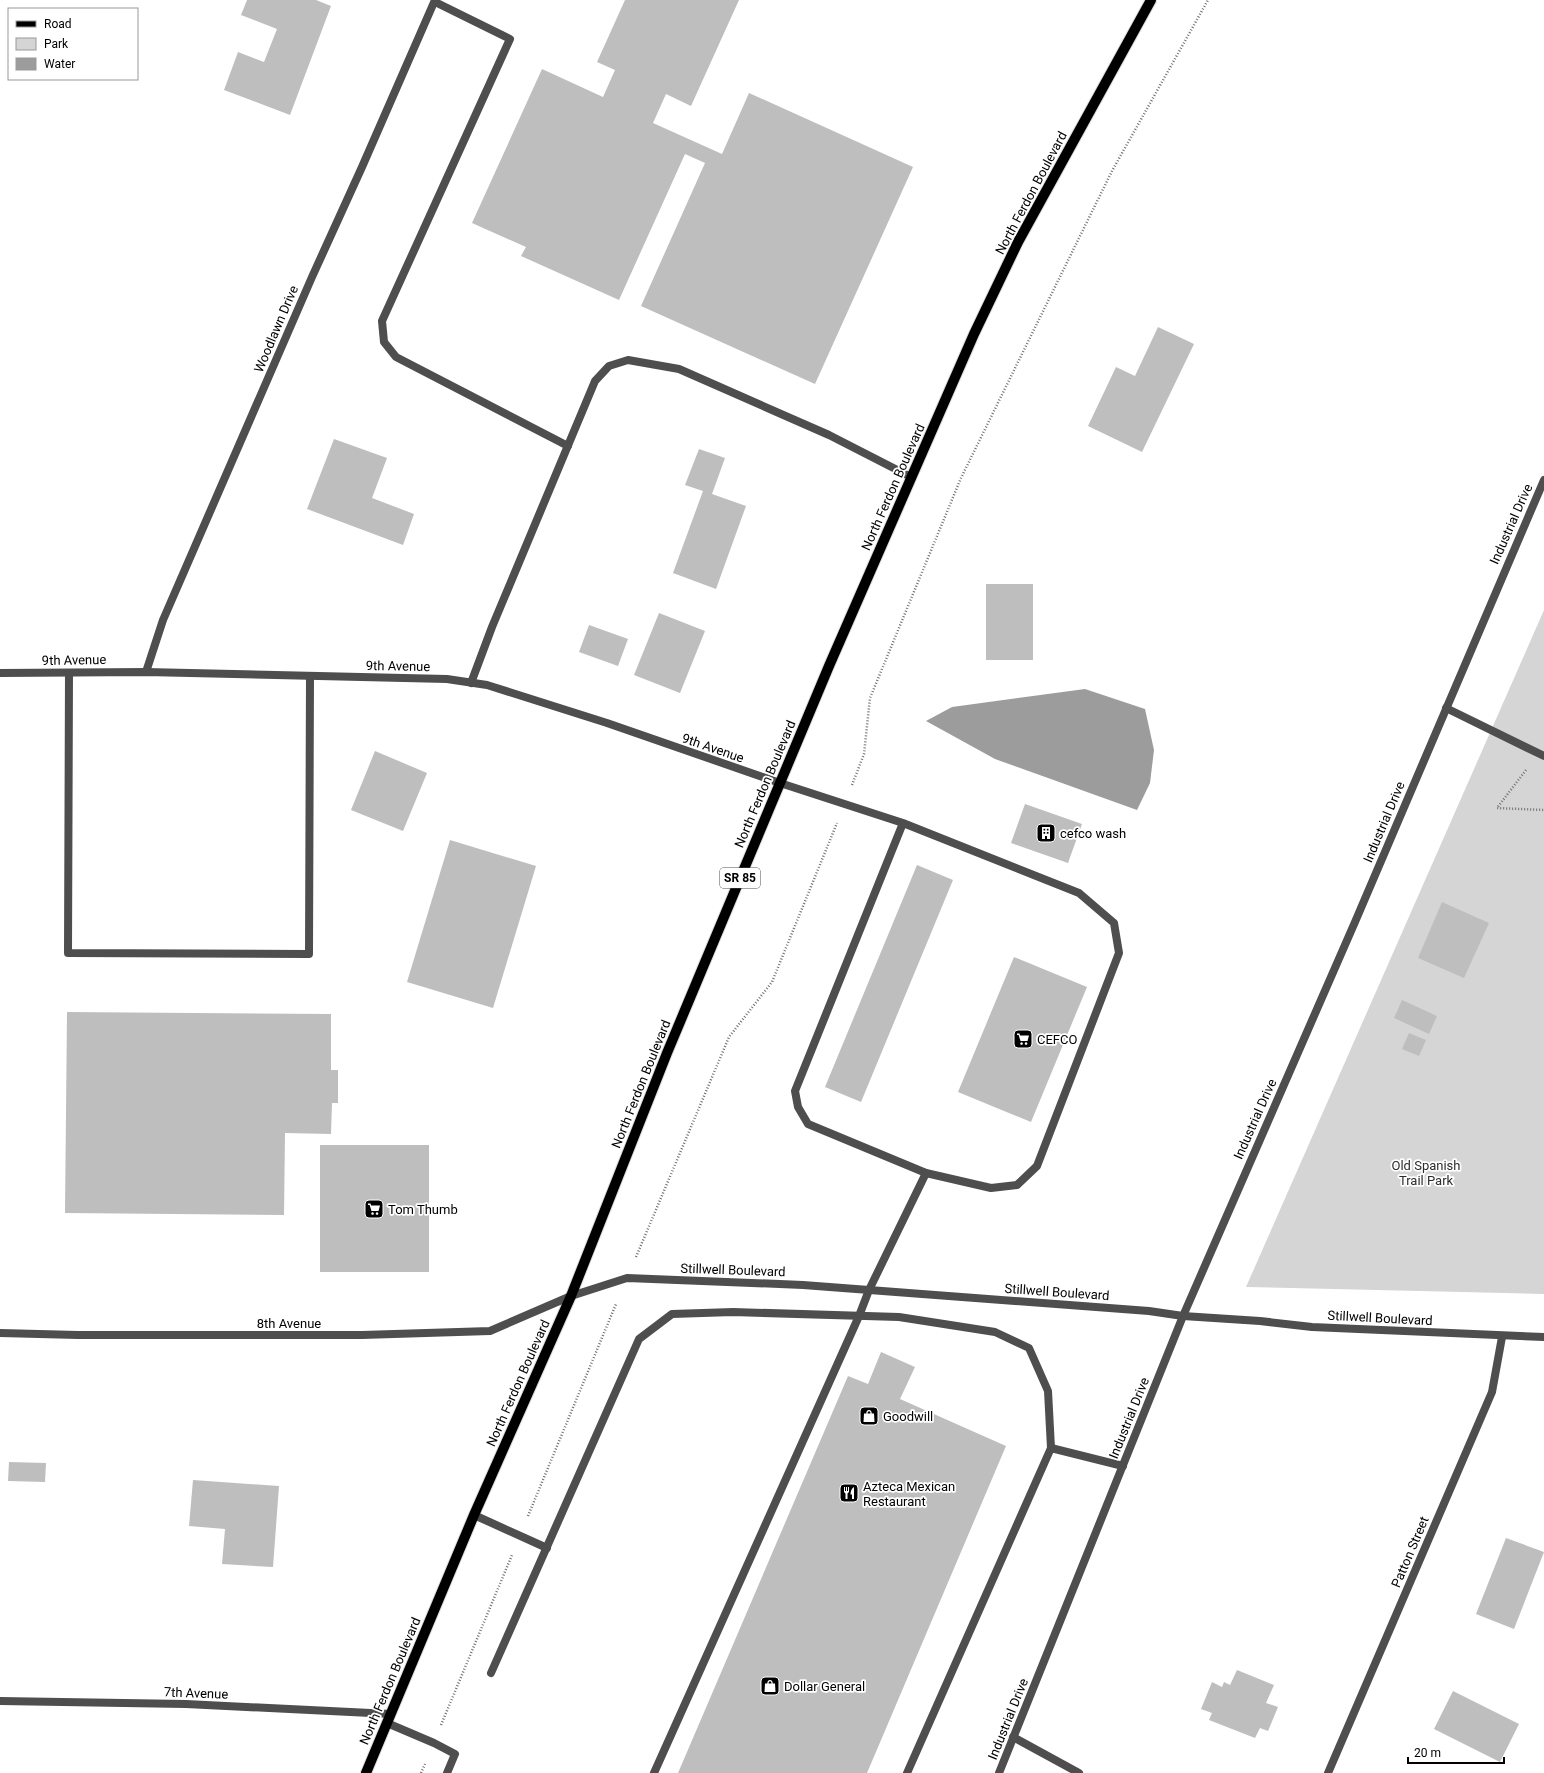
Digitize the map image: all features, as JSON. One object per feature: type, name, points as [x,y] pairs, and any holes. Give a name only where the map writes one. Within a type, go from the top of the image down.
[{"type":"main road","name":"North Ferdon Boulevard","points":[[366,1773],[474,1515],[571,1296],[668,1052],[780,783],[974,334],[1018,242],[1151,0]]},
{"type":"street","points":[[435,1],[510,39],[382,321],[384,342],[396,357],[568,446]]},
{"type":"street","name":"Woodlawn Drive","points":[[146,672],[163,620],[312,277],[435,1]]},
{"type":"street","points":[[471,683],[595,381],[609,366],[628,360],[679,369],[829,436],[911,478]]},
{"type":"street","name":"Industrial Drive","points":[[999,1773],[1183,1316],[1355,922],[1544,480]]},
{"type":"street","name":"9th Avenue","points":[[0,673],[146,672],[448,679],[487,686],[607,723],[780,783],[903,823],[1079,893],[1114,923],[1119,952],[1037,1166],[1017,1185],[991,1188],[926,1173],[808,1124],[798,1107],[795,1091],[903,823]]},
{"type":"street","points":[[69,673],[68,953],[309,954],[310,676]]},
{"type":"street","points":[[1446,708],[1541,755]]},
{"type":"street","points":[[654,1773],[869,1290],[926,1173]]},
{"type":"street","name":"Stillwell Boulevard","points":[[571,1296],[627,1278],[795,1285],[1149,1311],[1183,1316],[1260,1321],[1312,1327],[1502,1337],[1544,1337]]},
{"type":"street","name":"8th Avenue","points":[[0,1333],[78,1335],[362,1335],[490,1331],[571,1296]]},
{"type":"street","points":[[491,1673],[640,1339],[672,1314],[733,1312],[899,1317],[994,1332],[1029,1348],[1048,1391],[1052,1448],[907,1773]]},
{"type":"street","name":"Patton Street","points":[[1328,1773],[1492,1392],[1502,1337]]},
{"type":"street","points":[[1052,1448],[1123,1466]]},
{"type":"street","points":[[474,1515],[547,1548]]},
{"type":"street","name":"7th Avenue","points":[[0,1701],[186,1704],[389,1718]]},
{"type":"street","points":[[389,1718],[455,1754],[447,1773]]},
{"type":"street","points":[[1013,1737],[1079,1773]]},
{"type":"path","points":[[421,1773],[729,1036],[772,982],[864,754],[870,698],[960,478],[1112,171],[1208,0]]},
{"type":"path","points":[[1541,755],[1497,808],[1544,810]]},
{"type":"green space","name":"Old Spanish Trail Park","points":[[1544,610],[1544,1294],[1246,1287]]},
{"type":"water","points":[[1085,689],[1145,709],[1154,750],[1150,783],[1137,810],[995,759],[926,721],[952,707]]},
{"type":"building","points":[[247,0],[316,0],[331,6],[290,115],[224,90],[238,52],[264,62],[277,29],[241,15]]},
{"type":"building","points":[[625,0],[739,0],[691,106],[666,94],[653,123],[722,154],[749,93],[913,167],[815,384],[641,306],[705,163],[685,154],[619,300],[521,256],[526,247],[472,223],[542,69],[603,97],[615,70],[597,62]]},
{"type":"building","points":[[1158,327],[1194,344],[1142,452],[1088,426],[1116,367],[1135,376]]},
{"type":"building","points":[[334,439],[387,458],[372,498],[414,514],[403,545],[307,509]]},
{"type":"building","points":[[699,449],[725,458],[712,494],[746,506],[716,589],[673,573],[703,491],[685,485]]},
{"type":"building","points":[[986,584],[1033,584],[1033,660],[986,660]]},
{"type":"building","points":[[659,613],[705,631],[680,693],[634,675]]},
{"type":"building","points":[[589,625],[628,639],[618,666],[579,652]]},
{"type":"building","points":[[375,751],[427,773],[403,831],[351,810]]},
{"type":"building","name":"cefco wash","points":[[1025,804],[1082,824],[1068,863],[1011,843]]},
{"type":"building","points":[[450,840],[536,866],[493,1008],[407,982]]},
{"type":"building","points":[[917,865],[953,880],[861,1102],[825,1087]]},
{"type":"building","points":[[1442,902],[1489,923],[1464,978],[1418,958]]},
{"type":"building","name":"CEFCO","points":[[1014,957],[1087,987],[1031,1122],[958,1092]]},
{"type":"building","points":[[1402,1000],[1437,1016],[1429,1034],[1394,1018]]},
{"type":"building","points":[[67,1012],[331,1014],[331,1070],[338,1070],[338,1103],[332,1103],[331,1134],[285,1133],[284,1215],[65,1213]]},
{"type":"building","points":[[1409,1033],[1426,1040],[1419,1056],[1402,1049]]},
{"type":"building","name":"Tom Thumb","points":[[320,1145],[429,1145],[429,1272],[320,1272]]},
{"type":"building","points":[[881,1352],[915,1367],[900,1399],[1006,1446],[867,1773],[678,1773],[848,1376],[868,1384]]},
{"type":"building","points":[[9,1462],[46,1463],[45,1482],[8,1481]]},
{"type":"building","points":[[193,1480],[279,1486],[273,1567],[222,1564],[225,1529],[189,1526]]},
{"type":"building","points":[[1506,1538],[1544,1552],[1514,1629],[1476,1614]]},
{"type":"building","points":[[1237,1670],[1274,1685],[1266,1703],[1278,1707],[1268,1731],[1260,1728],[1255,1738],[1209,1720],[1212,1713],[1201,1709],[1212,1682],[1222,1687],[1224,1682],[1230,1685]]},
{"type":"building","points":[[1453,1691],[1519,1724],[1500,1762],[1434,1729]]},
{"type":"place","name":"cefco wash","points":[[1046,833]]},
{"type":"place","name":"CEFCO","points":[[1023,1039]]},
{"type":"place","name":"Tom Thumb","points":[[374,1209]]},
{"type":"place","name":"Goodwill","points":[[869,1416]]},
{"type":"place","name":"Azteca Mexican Restaurant","points":[[849,1493]]},
{"type":"place","name":"Dollar General","points":[[770,1686]]}]
